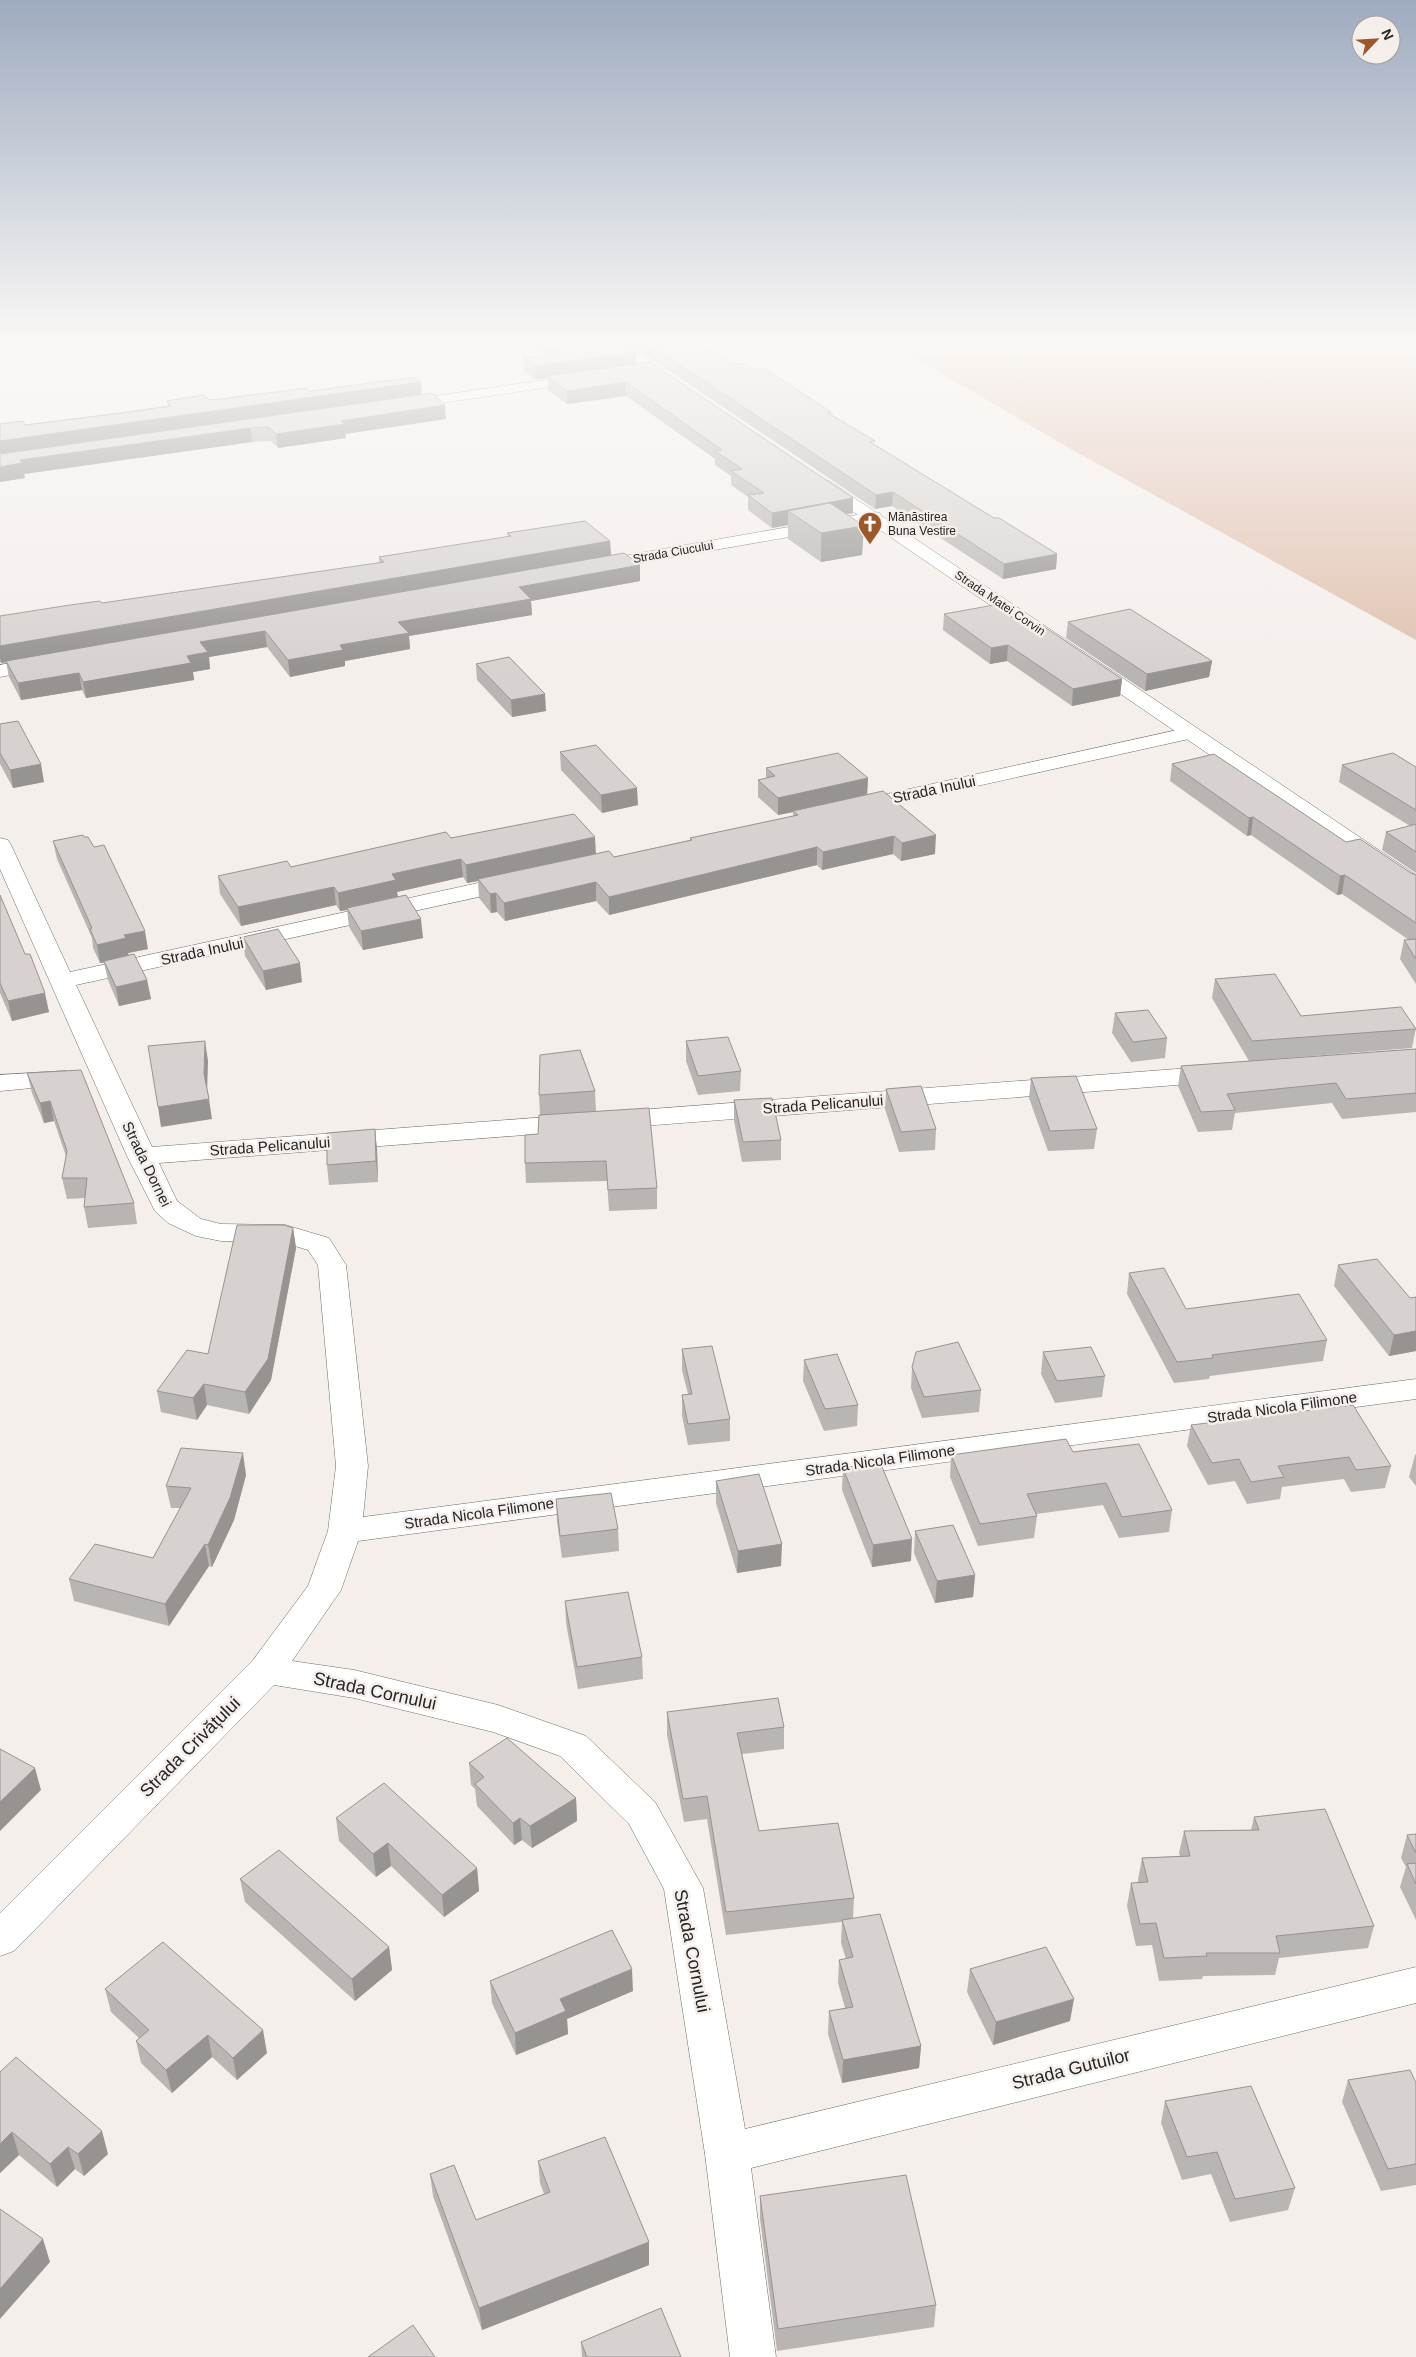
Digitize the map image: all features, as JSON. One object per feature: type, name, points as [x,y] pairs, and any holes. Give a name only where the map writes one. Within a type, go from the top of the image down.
[{"type":"street","name":"Strada Matei Corvin","points":[[808,473],[1416,885]]},
{"type":"street","name":"Strada Ciucului","points":[[576,569],[874,517]]},
{"type":"street","points":[[0,671],[58,661]]},
{"type":"street","name":"Strada Inului","points":[[831,812],[1191,733]]},
{"type":"street","name":"Strada Dornei","points":[[0,845],[165,1205],[177,1219],[196,1228],[219,1232],[287,1234],[319,1244],[332,1265],[352,1466],[345,1531]]},
{"type":"street","name":"Strada Inului","points":[[62,982],[539,876]]},
{"type":"street","name":"Strada Pelicanului","points":[[141,1156],[1237,1072]]},
{"type":"street","points":[[0,1084],[105,1076]]},
{"type":"street","name":"Strada Nicola Filimone","points":[[345,1531],[1416,1389]]},
{"type":"street","name":"Strada Crivățului","points":[[0,1938],[266,1670],[324,1590],[345,1531]]},
{"type":"street","name":"Strada Cornului","points":[[266,1670],[354,1684],[488,1716],[573,1746],[642,1813],[683,1888],[727,2154],[753,2357]]},
{"type":"street","name":"Strada Gutuilor","points":[[727,2154],[1416,1985]]},
{"type":"shaded area","points":[[1071,449],[1416,449],[1416,640]]},
{"type":"building","points":[[35,449],[99,449],[20,460],[22,463],[0,467],[0,454]]},
{"type":"building","points":[[721,449],[780,449],[853,498],[772,513],[748,495],[764,493],[731,471],[742,469],[715,451],[722,450]]},
{"type":"building","points":[[807,449],[881,449],[1057,554],[1004,564],[893,492],[876,495]]},
{"type":"building","points":[[830,503],[864,526],[821,533],[788,511]]},
{"type":"building","points":[[585,521],[610,541],[0,646],[0,616],[384,562],[379,557],[511,536],[507,533]]},
{"type":"building","points":[[624,553],[640,565],[519,587],[531,599],[398,622],[409,633],[340,645],[343,650],[288,660],[265,631],[200,642],[208,652],[187,656],[191,663],[83,682],[79,673],[18,683],[6,661]]},
{"type":"building","points":[[994,605],[1030,629],[1043,626],[1122,679],[1073,689],[1008,645],[991,648],[944,614]]},
{"type":"building","points":[[1130,609],[1212,661],[1147,674],[1068,622]]},
{"type":"building","points":[[509,657],[545,694],[511,700],[476,664]]},
{"type":"building","points":[[18,721],[41,764],[10,770],[0,753],[0,724]]},
{"type":"building","points":[[596,745],[637,788],[601,795],[560,752]]},
{"type":"building","points":[[838,753],[868,778],[778,798],[758,780],[775,776],[766,768]]},
{"type":"building","points":[[1393,753],[1416,767],[1416,810],[1342,765]]},
{"type":"building","points":[[1214,754],[1346,842],[1360,839],[1416,875],[1416,923],[1345,875],[1340,876],[1253,817],[1249,818],[1172,764]]},
{"type":"building","points":[[883,791],[936,835],[902,843],[894,836],[823,852],[817,847],[609,897],[596,882],[504,903],[496,893],[490,894],[478,879],[609,851],[614,857],[692,840],[690,838],[798,815],[793,811]]},
{"type":"building","points":[[574,814],[595,837],[466,865],[461,859],[392,874],[396,880],[338,893],[334,887],[238,907],[218,876],[287,861],[291,867],[446,832],[451,838]]},
{"type":"building","points":[[1416,824],[1416,852],[1386,832]]},
{"type":"building","points":[[83,835],[88,837],[94,847],[104,845],[145,931],[124,935],[126,938],[97,945],[90,929],[92,928],[53,841]]},
{"type":"building","points":[[0,895],[25,954],[30,954],[45,993],[8,1001],[0,983]]},
{"type":"building","points":[[406,895],[421,919],[361,931],[347,908]]},
{"type":"building","points":[[278,929],[300,963],[263,971],[243,937]]},
{"type":"building","points":[[1416,939],[1416,959],[1404,940]]},
{"type":"building","points":[[134,954],[147,980],[116,987],[104,961]]},
{"type":"building","points":[[1275,974],[1301,1016],[1401,1007],[1416,1029],[1252,1041],[1215,979]]},
{"type":"building","points":[[1148,1010],[1167,1038],[1133,1042],[1115,1013]]},
{"type":"building","points":[[728,1037],[741,1071],[698,1076],[686,1041]]},
{"type":"building","points":[[205,1041],[204,1074],[209,1099],[158,1107],[148,1046]]},
{"type":"building","points":[[1416,1049],[1416,1093],[1346,1099],[1336,1083],[1227,1094],[1235,1110],[1201,1112],[1181,1066]]},
{"type":"building","points":[[580,1050],[595,1091],[539,1095],[540,1055]]},
{"type":"building","points":[[81,1070],[134,1203],[84,1207],[87,1178],[62,1178],[67,1151],[50,1101],[40,1103],[27,1073]]},
{"type":"building","points":[[1076,1076],[1097,1129],[1050,1131],[1031,1078]]},
{"type":"building","points":[[921,1086],[936,1129],[901,1132],[886,1089]]},
{"type":"building","points":[[772,1098],[781,1140],[743,1142],[734,1100]]},
{"type":"building","points":[[649,1108],[657,1188],[608,1190],[606,1161],[525,1163],[525,1135],[538,1134],[539,1115]]},
{"type":"building","points":[[375,1129],[376,1161],[327,1165],[327,1133]]},
{"type":"building","points":[[237,1225],[284,1225],[293,1228],[268,1359],[245,1392],[204,1384],[193,1398],[157,1391],[187,1350],[208,1354]]},
{"type":"building","points":[[1377,1259],[1410,1298],[1416,1297],[1416,1331],[1394,1335],[1338,1265]]},
{"type":"building","points":[[1164,1268],[1186,1309],[1299,1294],[1327,1340],[1212,1355],[1213,1358],[1177,1362],[1129,1273]]},
{"type":"building","points":[[958,1342],[981,1390],[924,1397],[912,1367],[916,1352]]},
{"type":"building","points":[[712,1346],[730,1419],[688,1424],[682,1395],[692,1394],[682,1349]]},
{"type":"building","points":[[1091,1347],[1105,1376],[1057,1381],[1043,1352]]},
{"type":"building","points":[[837,1354],[858,1405],[825,1409],[804,1360]]},
{"type":"building","points":[[1353,1405],[1391,1466],[1356,1470],[1349,1457],[1278,1466],[1284,1477],[1251,1482],[1239,1459],[1212,1463],[1191,1425]]},
{"type":"building","points":[[1066,1439],[1073,1452],[1139,1444],[1172,1510],[1122,1517],[1106,1483],[1027,1494],[1037,1516],[980,1524],[951,1455]]},
{"type":"building","points":[[181,1448],[243,1453],[230,1498],[208,1545],[205,1544],[165,1604],[69,1579],[95,1544],[153,1558],[191,1488],[166,1486]]},
{"type":"building","points":[[880,1462],[912,1539],[873,1545],[843,1468]]},
{"type":"building","points":[[759,1474],[782,1544],[738,1551],[716,1481]]},
{"type":"building","points":[[611,1493],[618,1529],[560,1536],[556,1499]]},
{"type":"building","points":[[953,1525],[975,1575],[937,1581],[915,1531]]},
{"type":"building","points":[[628,1592],[642,1657],[577,1667],[565,1601]]},
{"type":"building","points":[[778,1698],[784,1727],[737,1733],[759,1831],[838,1823],[854,1898],[726,1912],[707,1796],[683,1799],[667,1712]]},
{"type":"building","points":[[507,1738],[576,1798],[530,1826],[520,1818],[513,1823],[475,1784],[484,1777],[469,1763]]},
{"type":"building","points":[[0,1749],[35,1768],[0,1802]]},
{"type":"building","points":[[384,1783],[477,1868],[442,1895],[388,1843],[373,1854],[336,1818]]},
{"type":"building","points":[[1325,1809],[1374,1926],[1276,1936],[1280,1953],[1206,1953],[1207,1956],[1164,1958],[1156,1923],[1140,1924],[1131,1883],[1148,1882],[1142,1858],[1190,1856],[1184,1831],[1259,1830],[1254,1817]]},
{"type":"building","points":[[1416,1834],[1416,1853],[1407,1835]]},
{"type":"building","points":[[279,1850],[389,1947],[352,1979],[240,1879]]},
{"type":"building","points":[[1416,1863],[1416,1884],[1407,1864]]},
{"type":"building","points":[[880,1914],[921,2046],[843,2060],[829,2011],[853,2007],[839,1960],[853,1957],[842,1920]]},
{"type":"building","points":[[612,1930],[632,1969],[560,1999],[566,2011],[515,2033],[490,1981]]},
{"type":"building","points":[[163,1942],[263,2030],[233,2058],[208,2035],[166,2070],[136,2041],[149,2030],[105,1989]]},
{"type":"building","points":[[1046,1947],[1074,1999],[996,2022],[970,1969]]},
{"type":"building","points":[[16,2057],[102,2131],[78,2154],[68,2147],[50,2164],[12,2132],[0,2144],[0,2072]]},
{"type":"building","points":[[1410,2070],[1416,2083],[1416,2164],[1388,2169],[1348,2080]]},
{"type":"building","points":[[1251,2086],[1295,2188],[1235,2199],[1217,2152],[1187,2157],[1165,2101]]},
{"type":"building","points":[[605,2137],[649,2242],[479,2308],[430,2174],[454,2165],[476,2220],[550,2192],[538,2161]]},
{"type":"building","points":[[906,2175],[936,2305],[778,2329],[760,2196]]},
{"type":"building","points":[[0,2209],[43,2239],[0,2289]]},
{"type":"building","points":[[661,2308],[681,2357],[587,2357],[581,2342]]},
{"type":"building","points":[[413,2325],[435,2357],[368,2357]]},
{"type":"place","name":"Mănăstirea Buna Vestire","points":[[870,545]]}]
